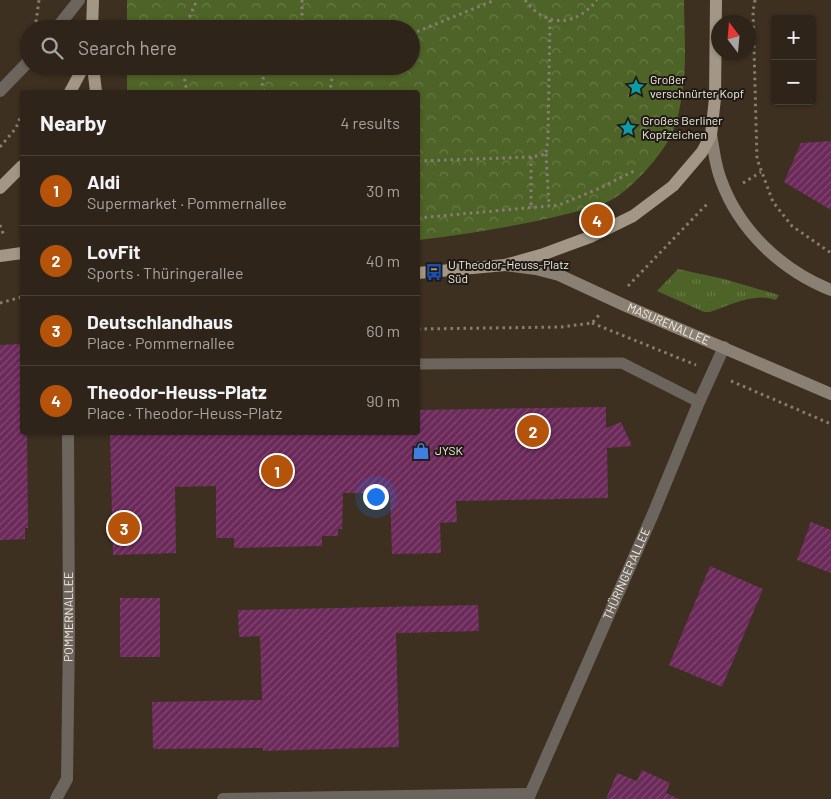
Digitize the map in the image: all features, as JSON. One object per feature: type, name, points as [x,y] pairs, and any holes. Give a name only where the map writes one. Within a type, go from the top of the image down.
[{"type":"main road","points":[[92,20],[93,0]]},
{"type":"main road","points":[[716,0],[715,98],[711,135],[720,179],[743,222],[768,251],[794,270],[831,290]]},
{"type":"main road","points":[[71,90],[79,75]]},
{"type":"main road","points":[[94,75],[96,90]]},
{"type":"main road","points":[[420,273],[504,265],[544,254],[590,237],[632,216],[673,186],[702,152],[711,135]]},
{"type":"main road","points":[[0,188],[20,168]]},
{"type":"main road","points":[[0,256],[20,253]]},
{"type":"main road","name":"MASURENALLEE","points":[[504,265],[536,269],[559,275],[626,306],[831,394]]},
{"type":"street","points":[[63,20],[79,0]]},
{"type":"street","points":[[2,84],[20,69]]},
{"type":"street","name":"THÜRINGERALLEE","points":[[529,797],[724,347]]},
{"type":"street","name":"POMMERNALLEE","points":[[56,799],[67,778],[69,634],[68,435]]},
{"type":"street","points":[[223,799],[529,797]]},
{"type":"lane","points":[[420,364],[622,363],[699,402]]},
{"type":"path","points":[[37,20],[39,0]]},
{"type":"path","points":[[188,20],[197,0]]},
{"type":"path","points":[[302,0],[302,20]]},
{"type":"path","points":[[420,30],[495,0]]},
{"type":"path","points":[[525,0],[540,15],[564,21],[577,18],[589,10],[597,0]]},
{"type":"path","points":[[755,0],[753,11],[757,159],[773,202],[792,226],[831,253]]},
{"type":"path","points":[[550,19],[548,138],[546,154],[550,206]]},
{"type":"path","points":[[184,75],[187,90]]},
{"type":"path","points":[[264,75],[262,83],[264,90]]},
{"type":"path","points":[[330,90],[332,75]]},
{"type":"path","points":[[0,147],[16,128],[20,118]]},
{"type":"path","points":[[420,161],[531,157],[546,154]]},
{"type":"path","points":[[531,157],[531,208]]},
{"type":"path","points":[[420,218],[559,205],[598,189],[634,171]]},
{"type":"path","points":[[752,178],[761,172]]},
{"type":"path","points":[[632,281],[705,206]]},
{"type":"path","points":[[0,303],[20,298]]},
{"type":"path","points":[[420,329],[554,327],[594,321],[690,363]]},
{"type":"path","points":[[750,389],[831,424]]},
{"type":"green space","points":[[127,0],[684,0],[684,80],[676,124],[670,137],[651,165],[636,181],[613,199],[591,208],[530,222],[420,240],[420,90],[127,90],[127,75],[420,75],[420,20],[127,20]]},
{"type":"green space","points":[[678,269],[724,279],[779,295],[776,300],[751,298],[710,312],[704,312],[657,291]]},
{"type":"building","points":[[831,141],[831,210],[784,182],[801,143]]},
{"type":"building","points":[[20,344],[20,435],[27,435],[28,528],[25,528],[25,539],[0,540],[0,345]]},
{"type":"building","points":[[606,407],[606,428],[621,422],[632,446],[607,448],[608,498],[456,501],[457,522],[440,523],[441,553],[392,554],[390,493],[343,493],[342,529],[338,529],[338,536],[322,536],[322,546],[234,548],[234,538],[216,538],[216,486],[175,487],[176,553],[113,555],[110,435],[420,435],[420,410]]},
{"type":"building","points":[[811,522],[831,530],[831,573],[797,560]]},
{"type":"building","points":[[710,566],[763,589],[722,687],[669,665]]},
{"type":"building","points":[[120,598],[160,598],[160,657],[120,657]]},
{"type":"building","points":[[478,605],[479,631],[396,633],[399,747],[263,751],[263,748],[153,749],[152,702],[262,700],[260,636],[239,637],[238,610]]},
{"type":"building","points":[[642,770],[670,783],[666,793],[679,799],[606,799],[617,773],[637,781]]},
{"type":"place","name":"Großer verschnürter Kopf","points":[[636,87]]},
{"type":"place","name":"Großes Berliner Kopfzeichen","points":[[628,128]]},
{"type":"place","name":"Theodor-Heuss-Platz","points":[[597,220]]},
{"type":"place","name":"U Theodor-Heuss-Platz Süd","points":[[434,272]]},
{"type":"place","name":"LovFit","points":[[533,431]]},
{"type":"place","name":"JYSK","points":[[421,451]]},
{"type":"place","name":"Aldi","points":[[277,471]]},
{"type":"place","name":"Deutschlandhaus","points":[[124,528]]}]
